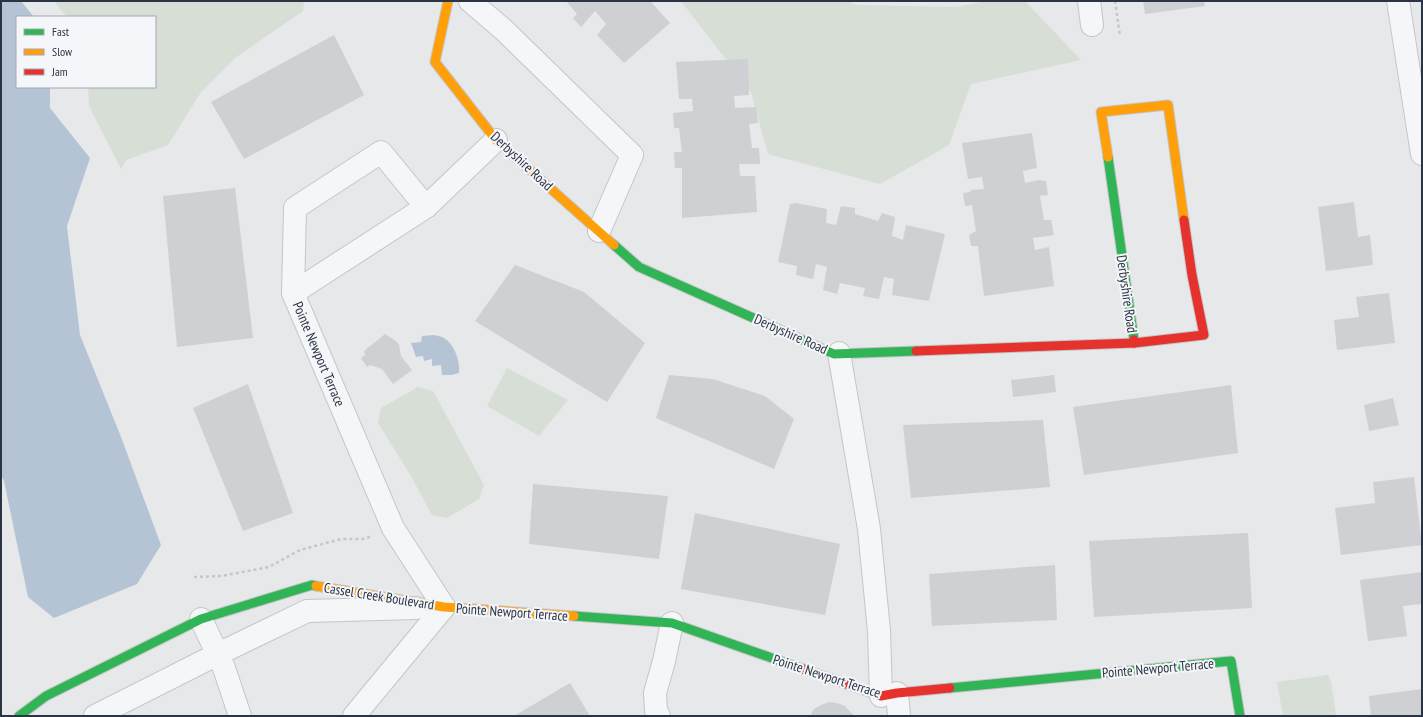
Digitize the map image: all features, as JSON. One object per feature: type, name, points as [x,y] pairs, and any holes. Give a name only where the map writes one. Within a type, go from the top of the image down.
[{"type":"street","name":"Derbyshire Road","points":[[448,1],[435,62],[496,140],[639,267],[834,354],[1134,342],[1204,335],[1192,275],[1168,105],[1100,112],[1104,125],[1134,342]]},
{"type":"street","points":[[470,1],[505,31],[632,156],[599,231]]},
{"type":"street","points":[[1089,1],[1092,24]]},
{"type":"street","points":[[1398,1],[1420,125],[1422,154]]},
{"type":"street","name":"Pointe Newport Terrace","points":[[293,293],[426,206],[496,140]]},
{"type":"street","name":"Pointe Newport Terrace","points":[[426,206],[381,152],[295,208],[293,293],[393,528],[444,607]]},
{"type":"street","points":[[839,353],[869,529],[879,631],[889,695],[899,716]]},
{"type":"street","name":"Cassel Creek Boulevard","points":[[20,716],[46,696],[201,619],[312,585],[444,607]]},
{"type":"street","name":"Pointe Newport Terrace","points":[[444,607],[672,623],[889,695],[1230,661],[1240,716]]},
{"type":"street","name":"Pointe Newport Terrace","points":[[354,716],[444,607]]},
{"type":"street","name":"Cassel Creek Boulevard","points":[[95,716],[218,654],[308,611],[444,607]]},
{"type":"street","points":[[201,619],[224,668],[240,716]]},
{"type":"street","points":[[659,716],[656,711],[655,693],[672,623]]},
{"type":"path","points":[[1115,1],[1120,36]]},
{"type":"path","points":[[194,578],[221,576],[269,567],[300,550],[342,539],[363,539],[393,528]]},
{"type":"shaded area","points":[[54,1],[304,1],[303,11],[235,58],[201,92],[168,145],[126,160],[121,169],[89,106],[88,88],[156,88],[156,16],[66,16]]},
{"type":"shaded area","points":[[681,1],[847,1],[857,5],[956,7],[986,1],[1025,1],[1081,60],[971,84],[949,145],[880,184],[768,154],[751,92]]},
{"type":"shaded area","points":[[507,368],[568,400],[539,436],[487,406]]},
{"type":"shaded area","points":[[418,387],[433,391],[484,485],[479,499],[447,518],[432,515],[411,476],[378,423],[381,408]]},
{"type":"shaded area","points":[[1328,675],[1331,681],[1336,716],[1283,716],[1277,682]]},
{"type":"water","points":[[1,1],[21,1],[33,16],[16,16],[16,88],[50,88],[50,108],[90,158],[67,226],[80,335],[121,437],[161,545],[137,584],[54,618],[28,597],[4,481],[1,475]]},
{"type":"water","points":[[434,335],[444,338],[454,349],[458,358],[459,373],[442,375],[441,365],[432,366],[432,359],[424,361],[423,356],[416,357],[411,343],[421,342],[422,336]]},
{"type":"building","points":[[566,1],[650,1],[670,23],[624,63],[597,35],[606,24],[595,11],[581,27],[573,18],[577,14]]},
{"type":"building","points":[[1143,1],[1204,1],[1205,6],[1145,14]]},
{"type":"building","points":[[334,35],[364,95],[244,159],[211,102]]},
{"type":"building","points":[[748,59],[749,95],[734,96],[735,108],[756,107],[758,123],[749,124],[752,148],[759,148],[760,164],[739,164],[740,176],[755,176],[757,212],[682,218],[682,168],[675,168],[674,152],[682,152],[679,128],[674,128],[673,113],[693,111],[692,99],[679,99],[676,62]]},
{"type":"building","points":[[1032,133],[1037,168],[1023,171],[1025,183],[1039,180],[1046,181],[1048,195],[1040,196],[1044,220],[1051,220],[1054,235],[1033,238],[1035,250],[1049,247],[1054,286],[984,296],[978,246],[971,246],[969,235],[976,231],[972,205],[965,206],[963,193],[970,192],[971,190],[984,189],[982,177],[968,179],[962,143]]},
{"type":"building","points":[[235,188],[253,338],[177,347],[163,196]]},
{"type":"building","points":[[1354,202],[1358,237],[1370,235],[1373,265],[1326,271],[1318,207]]},
{"type":"building","points":[[796,203],[827,209],[826,223],[836,225],[841,206],[855,208],[855,214],[878,221],[882,213],[895,217],[892,236],[903,240],[906,225],[945,234],[929,301],[892,295],[894,279],[884,277],[879,299],[863,296],[865,288],[840,283],[837,294],[823,290],[827,267],[816,264],[813,279],[796,275],[797,266],[778,262],[790,204]]},
{"type":"building","points":[[515,265],[584,292],[645,343],[607,402],[475,321]]},
{"type":"building","points":[[1389,293],[1395,343],[1337,350],[1334,320],[1359,317],[1356,297]]},
{"type":"building","points":[[385,334],[396,341],[399,345],[401,356],[412,370],[393,384],[382,369],[370,365],[367,367],[361,358],[365,355],[364,351]]},
{"type":"building","points":[[669,375],[713,379],[765,396],[794,419],[774,469],[656,418]]},
{"type":"building","points":[[1054,375],[1056,392],[1013,397],[1011,380]]},
{"type":"building","points":[[248,384],[293,513],[243,531],[193,408]]},
{"type":"building","points":[[1231,385],[1238,453],[1084,475],[1073,407]]},
{"type":"building","points":[[1393,398],[1399,425],[1369,431],[1364,405]]},
{"type":"building","points":[[1043,420],[1050,487],[911,498],[903,425]]},
{"type":"building","points":[[1414,477],[1422,545],[1341,555],[1335,508],[1375,503],[1373,482]]},
{"type":"building","points":[[533,484],[668,496],[659,559],[529,544]]},
{"type":"building","points":[[695,513],[840,544],[825,615],[681,589]]},
{"type":"building","points":[[1248,533],[1252,608],[1094,617],[1089,541]]},
{"type":"building","points":[[1055,565],[1057,620],[932,626],[929,574]]},
{"type":"building","points":[[1422,572],[1422,604],[1403,606],[1407,636],[1368,641],[1360,580]]},
{"type":"building","points":[[570,683],[590,716],[514,716]]},
{"type":"building","points":[[1422,689],[1422,716],[1371,716],[1369,696]]},
{"type":"building","points":[[829,702],[845,706],[854,716],[810,716],[814,709]]},
{"type":"traffic: fast","points":[[1108,157],[1134,340]]},
{"type":"traffic: fast","points":[[614,245],[639,267],[834,354],[916,351]]},
{"type":"traffic: fast","points":[[19,716],[46,696],[201,619],[312,585],[316,586]]},
{"type":"traffic: fast","points":[[574,616],[672,623],[803,669]]},
{"type":"traffic: fast","points":[[950,688],[1231,661],[1240,716]]},
{"type":"traffic: slow","points":[[448,1],[435,62],[496,140],[614,245]]},
{"type":"traffic: slow","points":[[1108,157],[1101,112],[1168,105],[1184,220]]},
{"type":"traffic: slow","points":[[316,586],[444,607],[574,616]]},
{"type":"traffic: jam","points":[[1134,343],[1204,335],[1192,275],[1184,220]]},
{"type":"traffic: jam","points":[[916,351],[1134,343],[1134,340]]},
{"type":"traffic: jam","points":[[803,669],[881,696],[950,688]]}]
